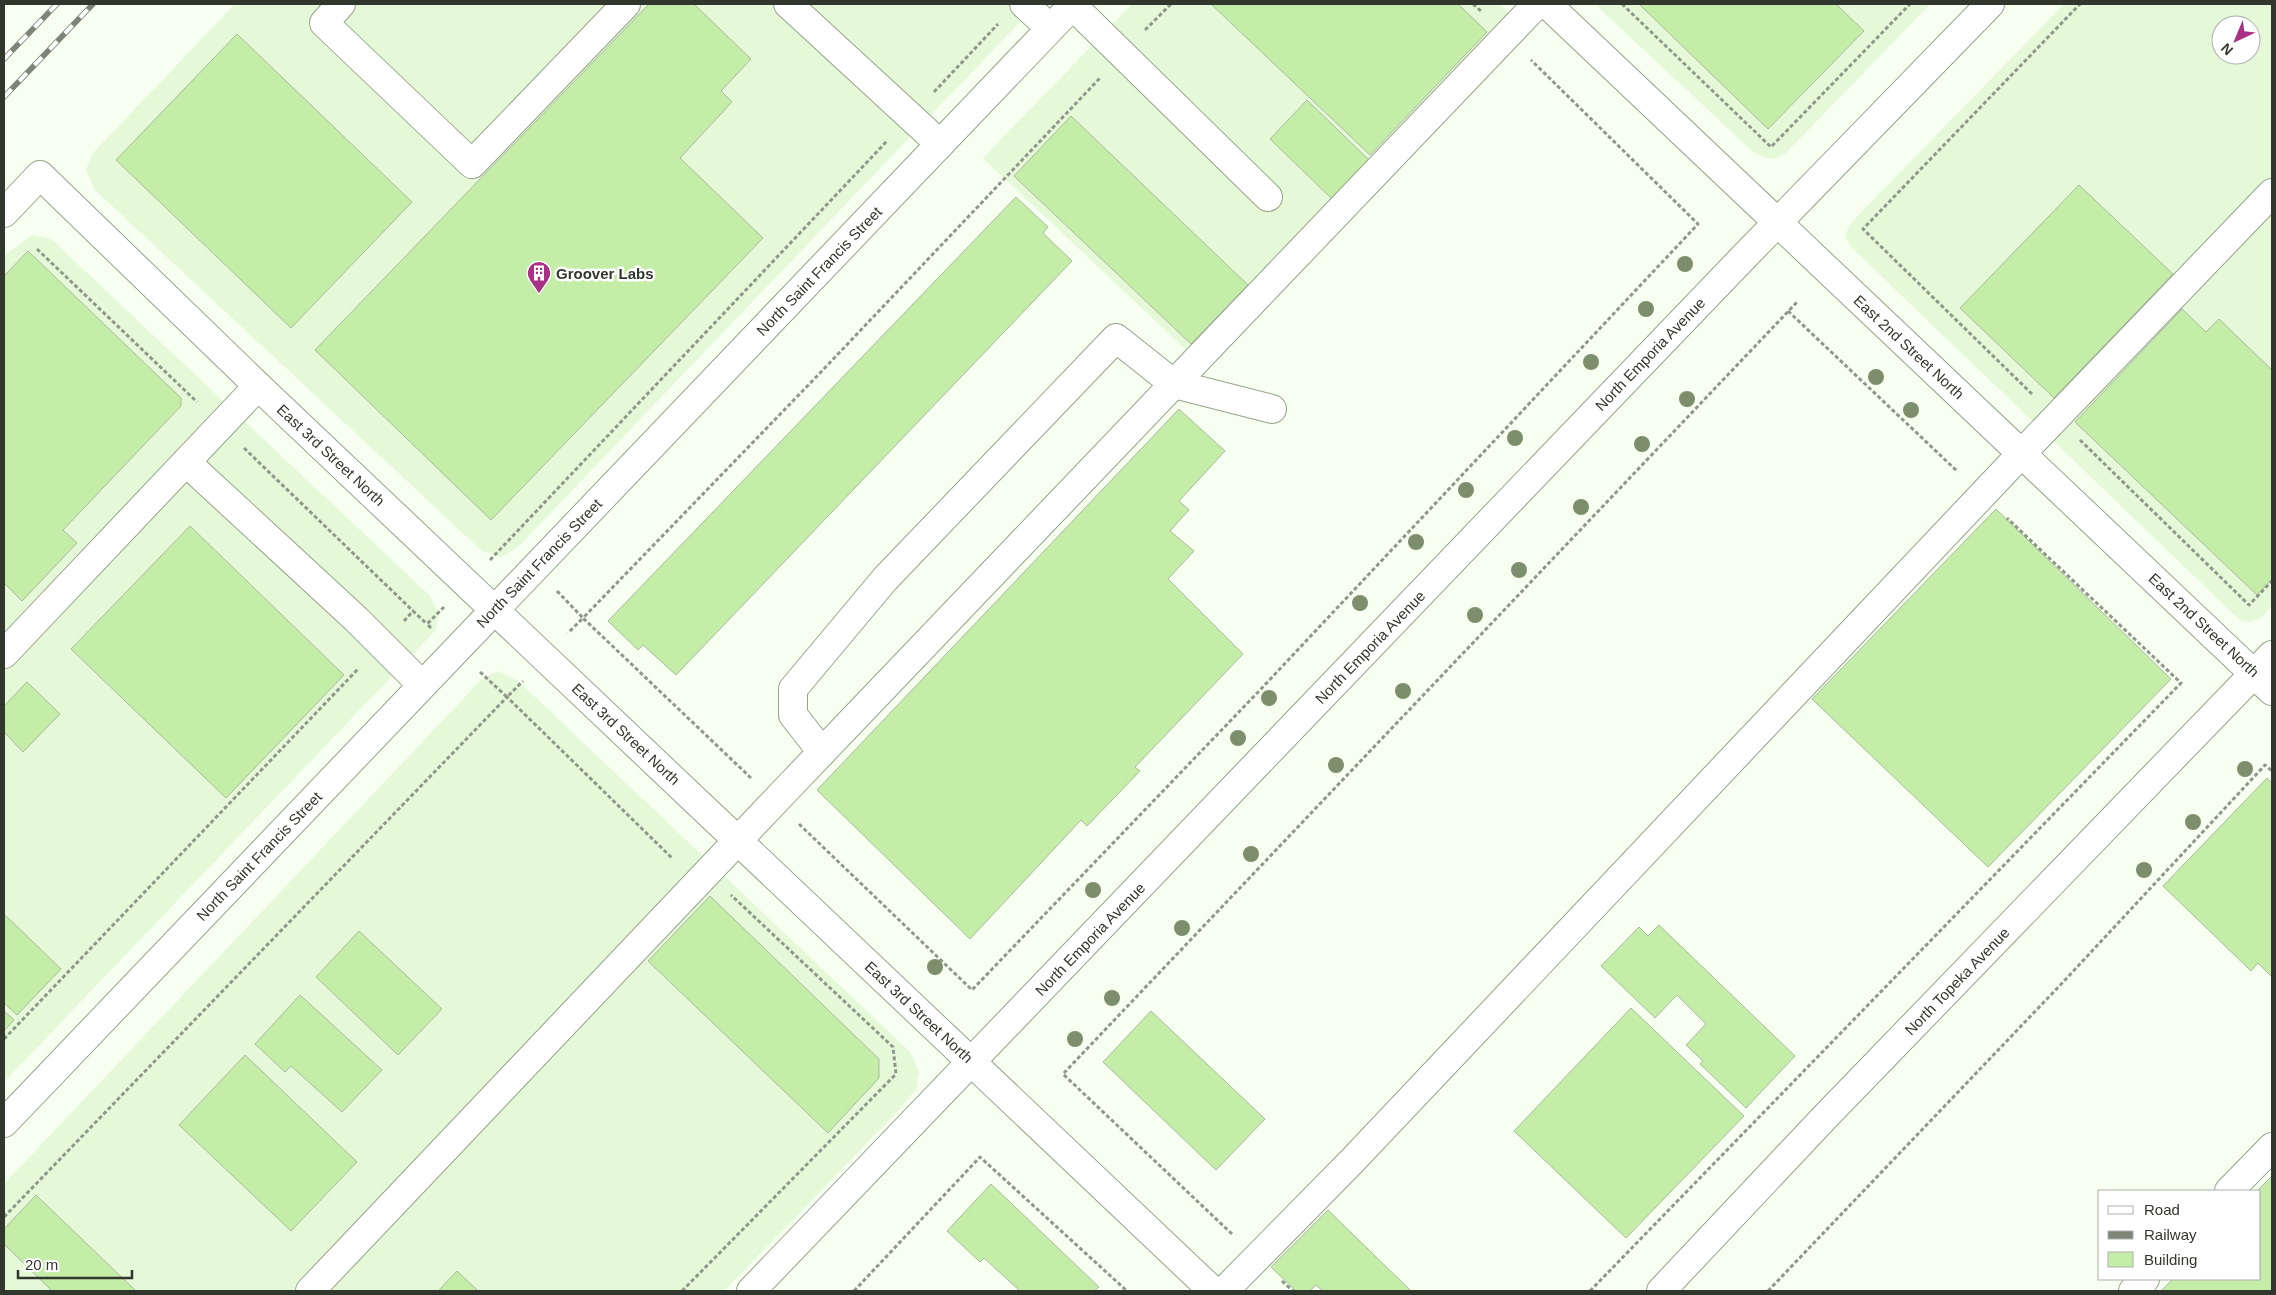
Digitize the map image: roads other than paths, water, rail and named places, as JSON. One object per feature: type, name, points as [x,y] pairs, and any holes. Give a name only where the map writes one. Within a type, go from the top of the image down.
[{"type":"street","points":[[342,4],[324,23],[472,164],[626,4]]},
{"type":"street","points":[[788,4],[940,144]]},
{"type":"street","points":[[1073,4],[1268,197]]},
{"type":"street","name":"North Saint Francis Street","points":[[4,1123],[1073,4]]},
{"type":"street","points":[[310,1291],[701,878],[1537,4]]},
{"type":"street","name":"East 2nd Street North","points":[[1547,4],[2022,453],[2266,673]]},
{"type":"street","name":"North Emporia Avenue","points":[[751,1291],[1777,222],[1990,4]]},
{"type":"street","points":[[1014,11],[1050,28]]},
{"type":"street","name":"East 3rd Street North","points":[[4,213],[40,175],[258,386],[1213,1291]]},
{"type":"street","points":[[1224,1291],[1352,1160],[2022,453],[2272,194]]},
{"type":"street","points":[[822,752],[792,715],[794,689],[899,565],[1116,338],[1174,384],[1272,408]]},
{"type":"street","points":[[4,654],[258,386]]},
{"type":"street","points":[[186,462],[382,644],[422,685]]},
{"type":"street","name":"North Topeka Avenue","points":[[1661,1291],[1825,1117],[2266,673]]},
{"type":"street","points":[[2231,1190],[2272,1146]]},
{"type":"street","points":[[2133,1291],[2144,1280]]},
{"type":"railway","points":[[4,59],[57,4]]},
{"type":"railway","points":[[4,97],[93,4]]},
{"type":"place","name":"Groover Labs","points":[[539,294]]}]
